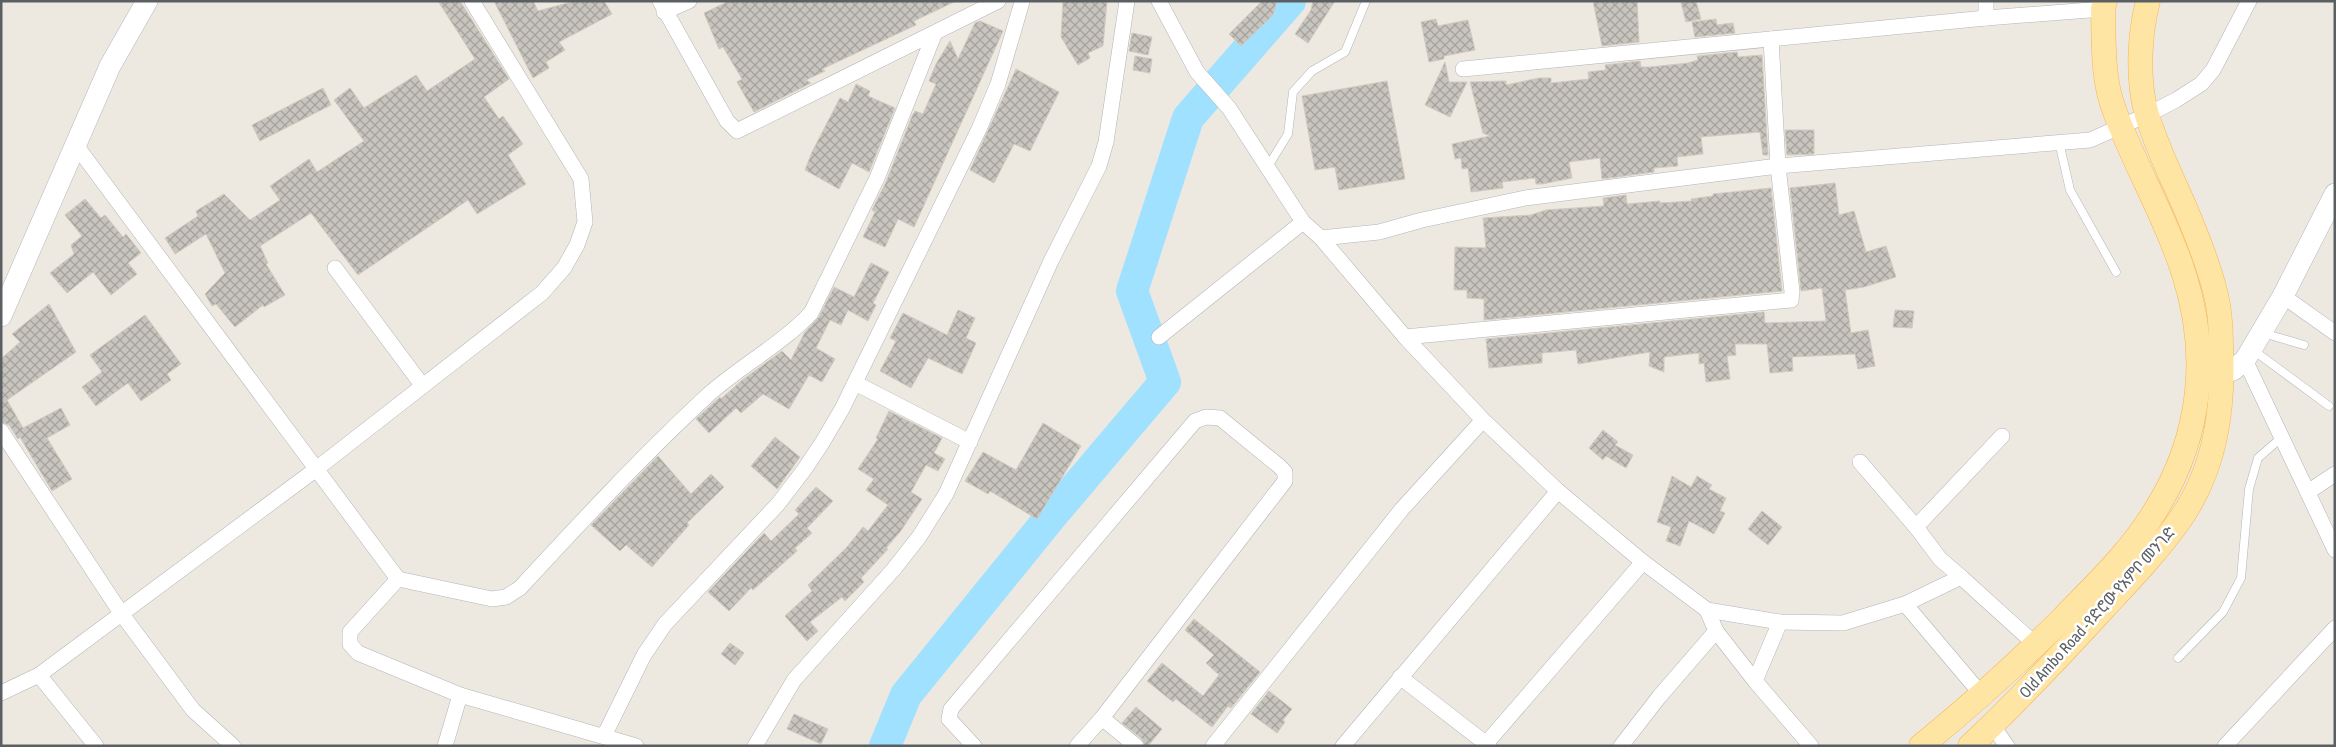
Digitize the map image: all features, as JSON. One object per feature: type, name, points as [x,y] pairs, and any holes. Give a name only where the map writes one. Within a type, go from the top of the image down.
[{"type":"main road","points":[[1,316],[110,66],[147,1]]},
{"type":"main road","name":"Old Ambo Road -የድሮው የአምቦ መንገድ","points":[[1970,746],[2055,662],[2155,552],[2180,520],[2198,488],[2210,458],[2217,431],[2222,373],[2220,322],[2215,292],[2194,230],[2147,115],[2142,83],[2141,52],[2148,1]]},
{"type":"main road","name":"Old Ambo Road -የድሮው የአምቦ መንገድ","points":[[1921,746],[1982,695],[2094,587],[2135,540],[2156,511],[2174,477],[2186,445],[2195,406],[2199,374],[2198,328],[2190,292],[2173,244],[2114,111],[2105,73],[2104,5]]},
{"type":"main road","points":[[2199,374],[2222,373],[2233,370],[2253,347],[2283,296],[2335,194]]},
{"type":"street","points":[[1,693],[38,675],[315,470],[422,385],[542,294],[564,268],[585,222],[581,179],[472,1]]},
{"type":"street","points":[[689,1],[662,7],[727,121],[737,131],[934,35],[998,1]]},
{"type":"street","points":[[604,736],[644,655],[665,624],[778,504],[822,443],[855,383],[979,129],[998,84],[1021,1]]},
{"type":"street","points":[[756,746],[794,680],[893,570],[919,537],[946,494],[1051,261],[1099,166],[1106,142],[1127,1]]},
{"type":"street","points":[[1159,1],[1198,72],[1229,108],[1303,222],[1321,238],[1405,337],[1483,420],[1558,491],[1643,562],[1707,610],[1780,622],[1843,623],[1905,604],[1961,577]]},
{"type":"street","points":[[1986,1],[1986,18]]},
{"type":"street","points":[[1321,238],[1379,232],[1422,220],[1525,198],[1778,166],[2090,140],[2147,115],[2201,84],[2213,70],[2249,1]]},
{"type":"street","points":[[1463,69],[2104,5]]},
{"type":"street","points":[[75,144],[315,470],[398,579],[492,599],[506,597],[520,588],[634,465],[710,394],[767,349],[795,330],[811,313],[877,178],[934,35]]},
{"type":"street","points":[[1405,337],[1790,300],[1792,292],[1778,166],[1771,39]]},
{"type":"street","points":[[1159,337],[1303,222]]},
{"type":"street","points":[[335,268],[422,385]]},
{"type":"street","points":[[2283,296],[2335,333]]},
{"type":"street","points":[[2253,347],[2281,438],[2335,550]]},
{"type":"street","points":[[855,383],[970,442]]},
{"type":"street","points":[[974,746],[949,719],[951,709],[1194,421],[1206,417],[1220,418],[1279,466],[1285,472],[1285,481],[1102,718],[1078,746]]},
{"type":"street","points":[[1213,746],[1402,509],[1483,420]]},
{"type":"street","points":[[1,431],[121,613],[193,710],[233,746]]},
{"type":"street","points":[[1916,527],[2002,436]]},
{"type":"street","points":[[1860,462],[1940,558],[2036,644]]},
{"type":"street","points":[[2308,492],[2335,474]]},
{"type":"street","points":[[1343,746],[1558,491]]},
{"type":"street","points":[[1400,677],[1486,745],[1643,562]]},
{"type":"street","points":[[398,579],[350,632],[350,644],[358,653],[460,696],[636,746]]},
{"type":"street","points":[[1905,604],[1982,695]]},
{"type":"street","points":[[1707,610],[1716,631],[1755,681],[1811,746]]},
{"type":"street","points":[[1755,681],[1780,622]]},
{"type":"street","points":[[2225,746],[2335,628]]},
{"type":"street","points":[[1621,746],[1659,697],[1716,631]]},
{"type":"street","points":[[38,675],[96,746]]},
{"type":"street","points":[[446,746],[460,696]]},
{"type":"street","points":[[1102,718],[1136,746]]},
{"type":"street","points":[[1992,725],[2007,746]]},
{"type":"lane","points":[[1268,168],[1288,134],[1293,92],[1312,71],[1345,52],[1366,1]]},
{"type":"lane","points":[[2059,142],[2070,190],[2116,272]]},
{"type":"lane","points":[[2253,347],[2304,346]]},
{"type":"lane","points":[[2253,347],[2329,406]]},
{"type":"lane","points":[[2178,658],[2223,612],[2241,578],[2249,489],[2258,458],[2281,438]]},
{"type":"building","points":[[438,1],[460,1],[509,79],[484,97],[499,119],[503,116],[523,144],[508,155],[526,184],[477,214],[468,200],[358,275],[311,213],[260,246],[268,263],[266,264],[285,295],[264,307],[263,305],[235,327],[216,304],[212,306],[205,294],[225,273],[206,234],[175,254],[165,238],[198,216],[196,211],[224,194],[250,220],[280,200],[270,186],[309,159],[317,172],[364,141],[334,100],[350,88],[364,108],[416,75],[427,91],[475,59]]},
{"type":"building","points":[[494,1],[533,1],[538,11],[575,1],[604,1],[612,14],[559,42],[565,50],[546,62],[549,68],[533,78]]},
{"type":"building","points":[[729,1],[956,1],[914,21],[916,25],[822,69],[825,71],[806,80],[811,83],[754,112],[737,82],[742,79],[723,47],[719,49],[704,13]]},
{"type":"building","points":[[1063,1],[1107,1],[1103,46],[1088,53],[1090,58],[1078,65],[1061,37]]},
{"type":"building","points":[[1262,1],[1277,1],[1273,15],[1241,46],[1229,34]]},
{"type":"building","points":[[1313,1],[1335,1],[1308,43],[1295,34],[1311,10]]},
{"type":"building","points":[[1593,1],[1637,1],[1639,42],[1602,46]]},
{"type":"building","points":[[1696,1],[1701,19],[1686,22],[1681,3]]},
{"type":"building","points":[[1436,19],[1438,26],[1468,20],[1475,50],[1444,56],[1444,59],[1429,62],[1421,22]]},
{"type":"building","points":[[1716,19],[1717,25],[1733,23],[1735,33],[1695,37],[1692,22]]},
{"type":"building","points":[[980,21],[1003,31],[914,227],[898,219],[885,247],[863,237],[875,212],[872,210],[886,182],[912,116],[915,111],[923,114],[936,84],[929,81],[936,64],[950,41],[958,59],[975,23]]},
{"type":"building","points":[[1132,33],[1152,37],[1148,55],[1129,51]]},
{"type":"building","points":[[1737,52],[1738,57],[1762,55],[1768,155],[1763,155],[1760,132],[1701,137],[1703,154],[1677,157],[1678,166],[1654,168],[1654,172],[1602,179],[1600,158],[1569,162],[1572,178],[1542,184],[1536,184],[1535,178],[1502,182],[1503,188],[1471,192],[1468,168],[1462,169],[1461,158],[1455,159],[1452,144],[1490,136],[1483,133],[1470,82],[1506,81],[1506,85],[1539,78],[1551,78],[1551,83],[1589,79],[1588,72],[1606,70],[1605,65],[1640,61],[1641,67],[1650,67],[1688,63],[1698,60],[1697,56]]},
{"type":"building","points":[[1135,56],[1152,59],[1150,73],[1133,70]]},
{"type":"building","points":[[1445,62],[1449,82],[1467,82],[1450,117],[1425,105]]},
{"type":"building","points":[[1016,69],[1059,92],[1030,151],[1014,144],[994,183],[970,170]]},
{"type":"building","points":[[1387,81],[1405,179],[1339,190],[1335,167],[1315,170],[1302,96]]},
{"type":"building","points":[[856,84],[870,91],[868,96],[895,108],[869,172],[852,163],[839,189],[805,170],[812,152],[840,98],[848,102]]},
{"type":"building","points":[[323,88],[331,105],[260,141],[252,125]]},
{"type":"building","points":[[1785,130],[1814,130],[1814,154],[1787,155]]},
{"type":"building","points":[[1835,183],[1839,215],[1854,211],[1866,252],[1886,246],[1896,277],[1864,287],[1845,290],[1851,333],[1868,330],[1875,366],[1858,369],[1855,354],[1792,357],[1793,371],[1770,373],[1767,344],[1735,344],[1736,355],[1727,356],[1730,379],[1706,382],[1704,363],[1699,364],[1699,353],[1664,357],[1664,372],[1649,366],[1650,352],[1578,364],[1576,350],[1542,353],[1542,363],[1489,368],[1486,339],[1764,312],[1765,323],[1826,321],[1822,288],[1801,291],[1790,188]]},
{"type":"building","points":[[1771,188],[1782,291],[1484,320],[1484,299],[1467,298],[1467,290],[1454,290],[1455,247],[1486,248],[1483,218],[1531,215],[1546,210],[1604,206],[1603,198],[1626,195],[1627,204],[1660,201],[1660,203],[1692,201],[1691,199],[1713,196],[1713,194]]},
{"type":"building","points":[[85,199],[101,218],[105,215],[123,237],[126,234],[141,253],[128,263],[137,274],[111,295],[93,272],[67,293],[50,273],[74,254],[71,245],[82,236],[65,215]]},
{"type":"building","points":[[871,263],[889,272],[873,303],[876,305],[868,321],[848,310],[841,325],[830,320],[816,348],[835,359],[822,382],[809,375],[789,409],[763,394],[741,413],[736,408],[709,433],[696,419],[720,397],[721,399],[741,381],[782,351],[791,360],[805,332],[819,317],[834,287],[854,297]]},
{"type":"building","points":[[49,304],[76,352],[7,400],[23,428],[61,408],[70,425],[47,438],[72,479],[52,491],[20,437],[18,439],[9,425],[1,422],[1,359],[20,342],[12,334]]},
{"type":"building","points":[[958,310],[975,318],[966,338],[976,343],[962,374],[928,358],[911,388],[880,371],[896,341],[890,338],[903,313],[947,335]]},
{"type":"building","points":[[1895,310],[1914,311],[1912,328],[1893,327]]},
{"type":"building","points":[[145,315],[181,364],[167,374],[171,380],[141,401],[128,383],[96,406],[82,387],[102,372],[90,355]]},
{"type":"building","points":[[889,411],[942,438],[934,453],[945,459],[938,471],[926,465],[911,492],[922,499],[900,532],[886,548],[888,549],[861,578],[864,582],[845,601],[842,597],[810,622],[818,631],[807,641],[785,616],[812,591],[808,585],[847,547],[863,527],[868,531],[888,505],[866,490],[874,479],[858,469],[878,439],[876,438]]},
{"type":"building","points":[[1043,423],[1081,446],[1037,519],[990,491],[988,494],[965,481],[983,452],[1016,470]]},
{"type":"building","points":[[1603,430],[1618,442],[1615,445],[1633,455],[1626,468],[1606,456],[1603,460],[1589,448]]},
{"type":"building","points":[[775,437],[800,457],[777,489],[751,466]]},
{"type":"building","points":[[658,456],[691,494],[711,474],[724,487],[687,523],[689,525],[652,567],[626,545],[620,551],[591,525]]},
{"type":"building","points":[[1672,476],[1691,487],[1697,476],[1712,485],[1709,489],[1726,498],[1720,511],[1725,513],[1714,534],[1689,521],[1680,546],[1666,541],[1671,527],[1657,522]]},
{"type":"building","points":[[816,487],[833,501],[807,528],[812,533],[795,548],[797,551],[753,590],[751,588],[729,611],[708,592],[764,533],[771,541],[799,514],[795,510]]},
{"type":"building","points":[[1762,511],[1782,527],[1768,545],[1748,529]]},
{"type":"building","points":[[1194,619],[1260,672],[1231,708],[1228,706],[1212,727],[1176,699],[1173,702],[1147,681],[1162,663],[1203,696],[1219,675],[1206,663],[1214,655],[1185,630]]},
{"type":"building","points":[[730,643],[744,653],[735,665],[721,654]]},
{"type":"building","points":[[1269,691],[1292,709],[1283,720],[1285,722],[1277,733],[1251,714]]},
{"type":"building","points":[[1136,707],[1162,729],[1148,746],[1145,746],[1142,739],[1122,723]]},
{"type":"building","points":[[794,714],[828,729],[821,744],[787,729]]},
{"type":"waterway","points":[[885,746],[906,695],[1053,514],[1165,382],[1132,291],[1188,118],[1290,1]]}]
